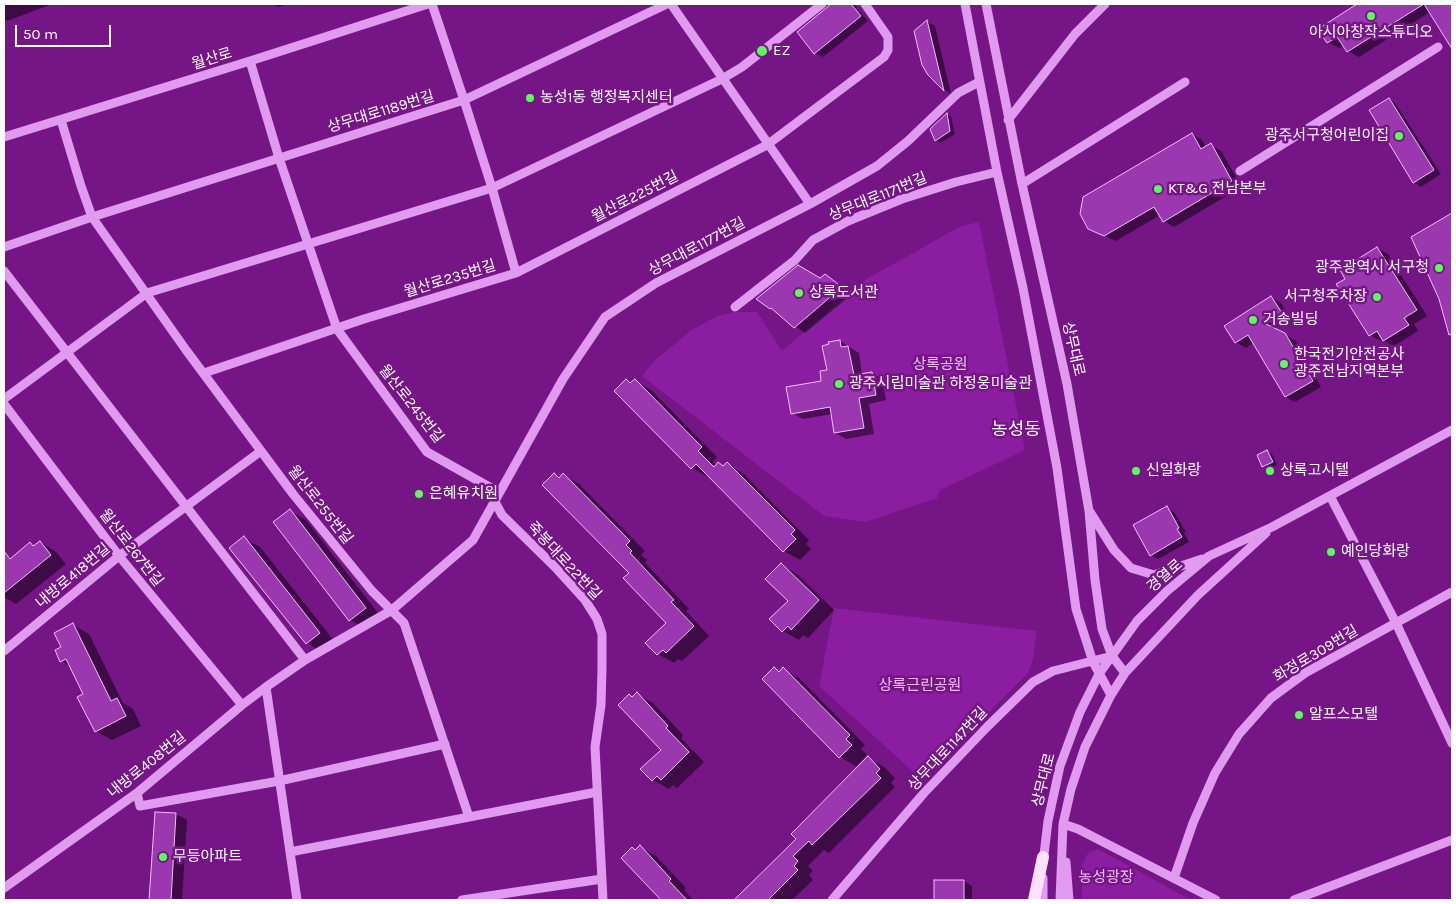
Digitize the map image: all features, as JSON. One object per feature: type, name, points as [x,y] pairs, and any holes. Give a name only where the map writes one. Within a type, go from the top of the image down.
[{"type":"main road","points":[[1034,900],[1043,858]]},
{"type":"street","name":"월산로","points":[[4,137],[428,4]]},
{"type":"street","name":"월산로235번길","points":[[337,329],[516,273],[492,188],[432,4]]},
{"type":"street","name":"상무대로1189번길","points":[[4,246],[464,100],[669,4]]},
{"type":"street","points":[[669,4],[810,204]]},
{"type":"street","points":[[4,399],[147,293],[492,188],[722,79],[742,67],[822,4]]},
{"type":"street","name":"월산로225번길","points":[[516,273],[767,145],[884,58],[888,50],[888,37],[866,4]]},
{"type":"street","points":[[964,4],[997,172],[1023,288],[1057,468],[1076,609],[1092,662],[1110,695]]},
{"type":"street","name":"상무대로","points":[[986,4],[1008,120],[1067,384],[1089,510],[1095,580],[1102,629],[1112,656],[1125,673],[1110,695],[1085,747],[1071,789],[1063,824],[1060,900]]},
{"type":"street","points":[[1008,120],[1075,34],[1105,4]]},
{"type":"street","points":[[1240,171],[1438,47]]},
{"type":"street","name":"월산로245번길","points":[[250,61],[279,158],[337,329],[427,452],[493,489],[495,502]]},
{"type":"street","name":"상무대로1177번길","points":[[495,502],[563,379],[605,317],[656,283],[810,204],[877,166],[908,141],[958,93],[979,82]]},
{"type":"street","points":[[1022,184],[1185,82]]},
{"type":"street","name":"월산로255번길","points":[[61,120],[92,217],[261,451],[372,591],[404,623],[469,817]]},
{"type":"street","name":"상무대로1171번길","points":[[736,307],[794,260],[813,240],[848,221],[902,199],[956,182],[997,172]]},
{"type":"street","points":[[4,271],[305,660]]},
{"type":"street","points":[[204,373],[337,329]]},
{"type":"street","name":"월산로267번길","points":[[4,404],[118,556],[242,705]]},
{"type":"street","name":"경열로","points":[[1099,674],[1137,621],[1167,591],[1209,556],[1272,527],[1452,430]]},
{"type":"street","name":"내방로418번길","points":[[4,651],[118,556],[261,451]]},
{"type":"street","points":[[1330,496],[1396,623],[1450,733],[1452,743]]},
{"type":"street","name":"내방로408번길","points":[[4,888],[137,793],[266,687],[305,660],[392,610],[473,540],[495,502]]},
{"type":"street","name":"죽봉대로22번길","points":[[495,502],[502,515],[585,600],[597,619],[602,634],[601,705],[595,747],[603,900]]},
{"type":"street","points":[[1089,510],[1114,550],[1131,568],[1154,576],[1209,556]]},
{"type":"street","name":"경열로","points":[[1125,673],[1198,595],[1272,527]]},
{"type":"street","name":"화정로309번길","points":[[1174,878],[1193,823],[1215,773],[1239,734],[1271,698],[1305,673],[1452,592]]},
{"type":"street","name":"상무대로1147번길","points":[[832,900],[924,793],[1026,688],[1042,676],[1053,671],[1112,656]]},
{"type":"street","name":"상무대로","points":[[1043,900],[1043,858],[1048,822],[1060,766],[1080,712],[1099,674]]},
{"type":"street","points":[[266,687],[297,900]]},
{"type":"street","points":[[137,793],[140,806],[279,781],[445,744]]},
{"type":"street","points":[[290,852],[597,792]]},
{"type":"street","points":[[1063,824],[1078,829],[1216,900]]},
{"type":"street","name":"상무대로","points":[[1063,824],[1069,900]]},
{"type":"street","points":[[1294,900],[1452,840]]},
{"type":"street","points":[[462,900],[602,879]]},
{"type":"green space","name":"상록공원","points":[[979,222],[1025,450],[940,490],[937,498],[866,522],[824,516],[642,376],[654,361],[690,331],[718,316],[734,312],[757,312],[782,351],[863,281],[961,226]]},
{"type":"green space","name":"상록근린공원","points":[[834,608],[1037,631],[1033,659],[1028,673],[922,780],[819,686]]},
{"type":"green space","name":"농성광장","points":[[1098,849],[1191,900],[1082,900],[1082,865],[1088,853]]},
{"type":"building","points":[[831,4],[851,4],[861,16],[814,54],[797,32]]},
{"type":"building","name":"아시아창작스튜디오","points":[[1357,4],[1424,4],[1347,52],[1337,37],[1327,43],[1318,29]]},
{"type":"building","name":"아시아창작스튜디오","points":[[1424,4],[1452,4],[1452,49]]},
{"type":"building","points":[[927,20],[944,91],[928,75],[922,65],[914,31]]},
{"type":"building","name":"광주서구청어린이집","points":[[1389,98],[1434,170],[1413,183],[1369,110]]},
{"type":"building","points":[[947,113],[950,131],[935,141],[930,129]]},
{"type":"building","name":"KT&G 전남본부","points":[[1192,133],[1201,149],[1211,143],[1232,181],[1163,222],[1154,207],[1104,236],[1088,229],[1080,214],[1083,197]]},
{"type":"building","name":"광주광역시 서구청","points":[[1452,213],[1452,334],[1449,335],[1439,299],[1411,237]]},
{"type":"building","name":"서구청주차장","points":[[1377,247],[1417,310],[1404,318],[1409,325],[1383,341],[1377,331],[1369,336],[1336,284],[1345,279],[1340,270]]},
{"type":"building","name":"상록도서관","points":[[798,265],[820,278],[825,274],[842,287],[794,328],[771,308],[756,299]]},
{"type":"building","points":[[1271,296],[1282,313],[1266,324],[1285,333],[1313,381],[1285,397],[1248,335],[1235,343],[1224,326]]},
{"type":"building","name":"광주시립미술관 하정웅미술관","points":[[840,340],[841,347],[848,346],[854,375],[872,372],[876,395],[859,398],[864,428],[834,433],[830,407],[791,414],[786,387],[821,381],[820,371],[827,370],[822,346],[829,344],[828,342]]},
{"type":"building","points":[[626,379],[630,383],[635,379],[702,447],[698,451],[714,467],[718,462],[723,466],[727,462],[795,530],[791,534],[796,539],[783,552],[696,464],[691,469],[614,391]]},
{"type":"building","points":[[1267,450],[1273,462],[1262,467],[1257,455]]},
{"type":"building","points":[[554,473],[559,478],[563,473],[630,541],[626,545],[632,551],[630,553],[674,600],[671,602],[694,626],[666,653],[663,650],[657,655],[645,643],[666,623],[623,578],[629,573],[542,485]]},
{"type":"building","points":[[1167,506],[1182,537],[1150,556],[1133,525]]},
{"type":"building","points":[[290,509],[366,608],[349,621],[273,522]]},
{"type":"building","points":[[244,536],[320,633],[306,644],[229,548]]},
{"type":"building","points":[[40,541],[51,555],[4,593],[4,551],[10,559],[30,542],[33,546]]},
{"type":"building","points":[[781,563],[819,600],[791,630],[788,626],[782,632],[769,619],[788,601],[765,579]]},
{"type":"building","points":[[73,623],[111,701],[117,698],[126,716],[95,732],[77,697],[83,694],[66,659],[60,662],[55,650],[61,647],[54,633]]},
{"type":"building","points":[[774,667],[779,672],[783,667],[850,735],[846,739],[852,745],[839,758],[762,679]]},
{"type":"building","points":[[637,692],[668,726],[666,728],[689,752],[661,780],[657,776],[652,781],[640,769],[661,750],[618,705],[629,694],[632,697]]},
{"type":"building","points":[[868,756],[880,769],[876,773],[881,778],[812,845],[809,841],[793,856],[798,861],[794,866],[798,870],[768,900],[734,900],[796,839],[791,834]]},
{"type":"building","name":"무등아파트","points":[[155,812],[176,813],[171,900],[149,900]]},
{"type":"building","points":[[640,845],[687,900],[661,900],[621,858],[632,847],[635,850]]},
{"type":"building","points":[[934,880],[964,880],[964,900],[934,900]]},
{"type":"place","name":"아시아창작스튜디오","points":[[1371,16]]},
{"type":"place","name":"EZ","points":[[762,51]]},
{"type":"place","name":"농성1동 행정복지센터","points":[[530,98]]},
{"type":"place","name":"광주서구청어린이집","points":[[1399,136]]},
{"type":"place","name":"KT&G 전남본부","points":[[1158,189]]},
{"type":"place","name":"광주광역시 서구청","points":[[1439,268]]},
{"type":"place","name":"상록도서관","points":[[799,293]]},
{"type":"place","name":"서구청주차장","points":[[1377,297]]},
{"type":"place","name":"거송빌딩","points":[[1253,320]]},
{"type":"place","name":"한국전기안전공사 광주전남지역본부","points":[[1284,364]]},
{"type":"place","name":"광주시립미술관 하정웅미술관","points":[[839,384]]},
{"type":"place","name":"신일화랑","points":[[1136,471]]},
{"type":"place","name":"상록고시텔","points":[[1270,471]]},
{"type":"place","name":"은혜유치원","points":[[419,494]]},
{"type":"place","name":"예인당화랑","points":[[1331,552]]},
{"type":"place","name":"알프스모텔","points":[[1299,715]]},
{"type":"place","name":"무등아파트","points":[[163,857]]},
{"type":"district","name":"농성동","points":[[1016,430]]}]
